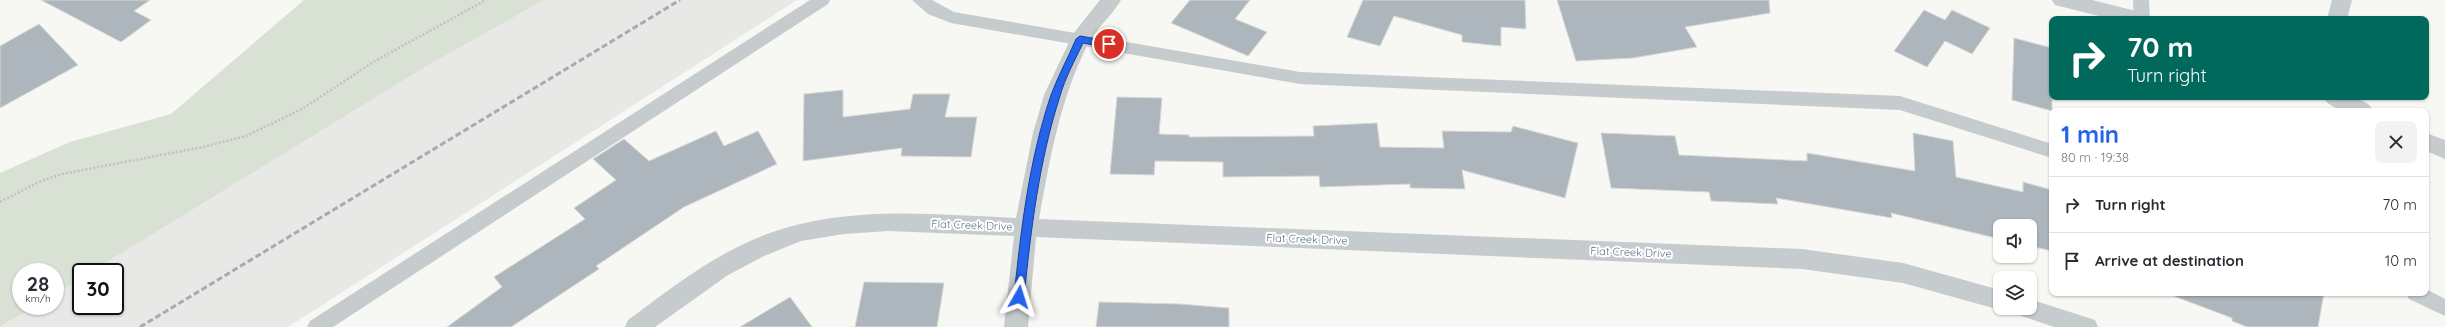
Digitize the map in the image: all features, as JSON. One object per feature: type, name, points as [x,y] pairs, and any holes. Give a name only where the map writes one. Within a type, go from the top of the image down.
[{"type":"street","points":[[1016,327],[1026,227],[1044,133],[1055,95],[1080,39],[1111,0]]},
{"type":"street","points":[[2062,0],[2129,16]]},
{"type":"street","points":[[2339,16],[2342,0]]},
{"type":"street","points":[[2340,100],[2357,108]]},
{"type":"street","points":[[2429,142],[2445,150]]},
{"type":"street","name":"Flat Creek Drive","points":[[637,327],[731,262],[775,240],[803,232],[839,226],[888,222],[1802,259],[1903,273],[1993,298]]},
{"type":"street","points":[[2037,311],[2086,327]]},
{"type":"lane","points":[[317,327],[822,0]]},
{"type":"lane","points":[[920,0],[934,10],[951,17],[1300,78],[1900,103],[2049,150]]},
{"type":"lane","points":[[2141,0],[2142,16]]},
{"type":"lane","points":[[2422,296],[2445,308]]},
{"type":"path","points":[[0,202],[40,182],[62,174],[203,147],[246,136],[302,109],[375,61],[486,0]]},
{"type":"shaded area","points":[[304,0],[544,0],[425,67],[106,263],[72,263],[72,284],[64,288],[64,263],[12,263],[12,315],[20,315],[0,327],[0,173],[70,142],[171,114]]},
{"type":"shaded area","points":[[544,0],[797,0],[288,327],[1,327],[20,315],[64,315],[64,288],[72,284],[72,315],[124,315],[124,263],[106,263],[425,67]]},
{"type":"building","points":[[41,0],[150,0],[134,11],[151,20],[121,42]]},
{"type":"building","points":[[1190,0],[1250,0],[1235,19],[1267,32],[1248,56],[1171,23]]},
{"type":"building","points":[[1363,0],[1525,0],[1526,29],[1501,27],[1501,46],[1462,42],[1462,35],[1394,16],[1380,46],[1347,37]]},
{"type":"building","points":[[1557,0],[1769,0],[1770,13],[1685,27],[1697,47],[1633,58],[1576,61]]},
{"type":"building","points":[[1924,10],[1945,20],[1952,10],[1990,28],[1972,54],[1945,41],[1927,67],[1894,51]]},
{"type":"building","points":[[39,24],[78,65],[0,108],[0,46]]},
{"type":"building","points":[[2014,38],[2049,47],[2049,100],[2052,100],[2052,108],[2049,108],[2049,110],[2012,100]]},
{"type":"building","points":[[843,90],[843,117],[910,109],[913,94],[950,94],[945,117],[977,117],[971,157],[901,156],[902,148],[803,161],[804,94]]},
{"type":"building","points":[[1117,97],[1162,98],[1159,134],[1189,135],[1189,137],[1314,136],[1313,126],[1377,123],[1380,147],[1444,148],[1442,131],[1511,132],[1513,126],[1578,143],[1565,198],[1462,170],[1465,189],[1410,188],[1410,184],[1320,187],[1319,176],[1223,177],[1223,162],[1155,161],[1154,175],[1110,174]]},
{"type":"building","points":[[716,131],[724,146],[758,131],[777,164],[684,207],[596,266],[599,269],[511,327],[447,327],[502,287],[494,277],[585,219],[574,208],[616,180],[593,159],[624,139],[649,161]]},
{"type":"building","points":[[1601,133],[1675,136],[1679,155],[1807,161],[1807,153],[1915,171],[1913,133],[1953,141],[1956,177],[2023,192],[2023,182],[2049,189],[2049,250],[2037,248],[2037,219],[1993,219],[1993,237],[1891,213],[1892,218],[1776,198],[1778,204],[1711,201],[1709,192],[1611,188]]},
{"type":"building","points":[[864,282],[944,283],[937,327],[855,327]]},
{"type":"building","points":[[2174,296],[2323,296],[2318,327],[2247,327],[2232,321],[2232,318]]},
{"type":"building","points":[[790,297],[812,327],[740,327]]},
{"type":"building","points":[[1099,302],[1180,304],[1229,308],[1229,327],[1096,327]]},
{"type":"railway","points":[[140,327],[680,0]]},
{"type":"route","points":[[1019,297],[1026,227],[1044,133],[1055,95],[1080,39],[1109,44]]}]
